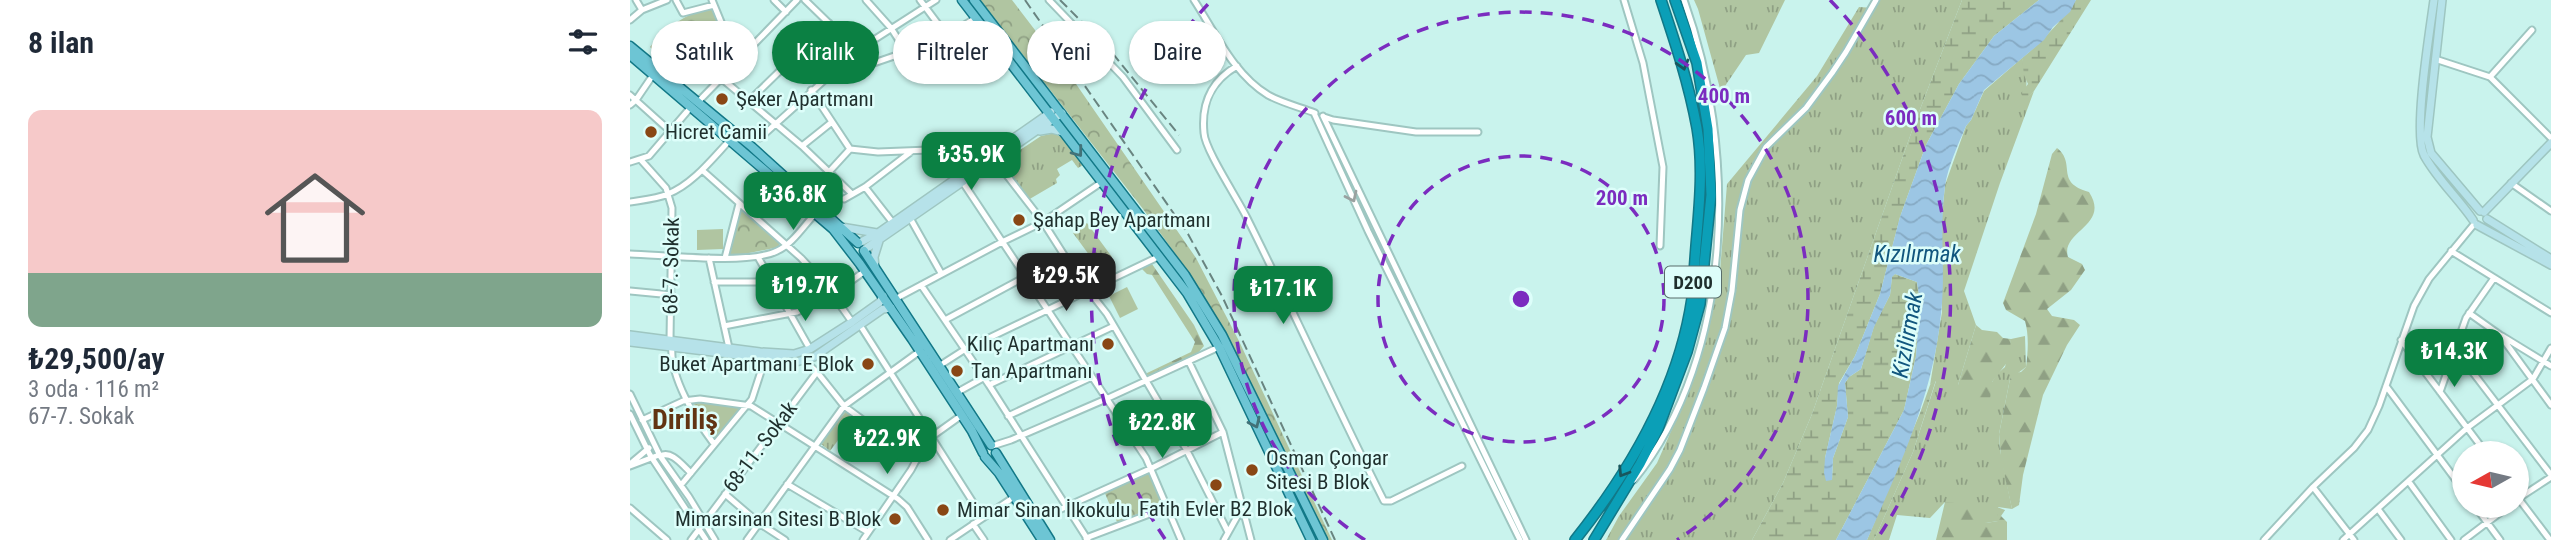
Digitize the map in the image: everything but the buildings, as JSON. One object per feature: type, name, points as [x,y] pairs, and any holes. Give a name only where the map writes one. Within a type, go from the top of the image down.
[{"type":"highway","name":"D200","points":[[1575,540],[1602,505],[1654,418],[1679,350],[1691,299],[1701,193],[1698,131],[1684,68],[1661,0]]},
{"type":"highway","name":"D200","points":[[1594,540],[1658,429],[1687,352],[1700,304],[1711,195],[1708,129],[1697,63],[1675,0]]},
{"type":"main road","points":[[962,0],[1187,293],[1219,347],[1311,540]]},
{"type":"main road","points":[[974,0],[1192,285],[1222,335],[1322,540]]},
{"type":"main road","points":[[630,46],[651,62]]},
{"type":"main road","points":[[630,55],[651,73]]},
{"type":"main road","points":[[666,84],[695,105],[841,227],[861,247],[994,449],[1050,540]]},
{"type":"main road","points":[[676,84],[730,140],[816,213],[852,254],[920,351],[978,440],[984,455],[1042,540]]},
{"type":"main road","points":[[852,254],[861,257],[861,247]]},
{"type":"main road","points":[[984,455],[992,458],[994,449]]},
{"type":"street","points":[[636,0],[642,10]]},
{"type":"street","points":[[630,20],[642,10],[667,0]]},
{"type":"street","points":[[676,0],[684,14],[713,3],[720,21]]},
{"type":"street","points":[[774,0],[786,12]]},
{"type":"street","points":[[758,40],[797,0]]},
{"type":"street","points":[[805,0],[827,21]]},
{"type":"street","points":[[866,0],[893,31]]},
{"type":"street","points":[[920,0],[936,21]]},
{"type":"street","points":[[879,36],[936,0]]},
{"type":"street","points":[[1049,0],[1123,77],[1177,150]]},
{"type":"street","points":[[1194,0],[1237,66],[1253,84],[1270,96],[1333,120],[1416,132],[1478,132]]},
{"type":"street","points":[[1624,0],[1643,63],[1663,167],[1660,246]]},
{"type":"street","points":[[1618,502],[1653,457],[1669,429],[1685,390],[1702,335],[1717,252],[1720,188],[1715,124],[1707,72],[1684,0]]},
{"type":"street","points":[[1622,540],[1681,450],[1725,328],[1741,209],[1748,180],[1766,147],[1806,108],[1832,73],[1876,0]]},
{"type":"street","points":[[2434,0],[2420,145],[2430,163],[2475,223],[2551,265]]},
{"type":"street","points":[[2442,0],[2427,136],[2431,153],[2483,214],[2551,259]]},
{"type":"street","points":[[971,21],[976,18]]},
{"type":"street","points":[[2490,77],[2532,30]]},
{"type":"street","points":[[2435,59],[2490,77],[2551,141],[2483,214],[2484,224],[2475,223]]},
{"type":"street","points":[[1237,66],[1219,79],[1209,91],[1205,102],[1204,137],[1261,245],[1384,502],[1462,466]]},
{"type":"street","points":[[630,105],[651,78]]},
{"type":"street","points":[[749,101],[772,79]]},
{"type":"street","points":[[630,162],[641,160],[651,153],[715,84]]},
{"type":"street","points":[[731,84],[852,194]]},
{"type":"street","points":[[760,138],[818,84]]},
{"type":"street","points":[[811,90],[850,149]]},
{"type":"street","points":[[630,95],[670,131]]},
{"type":"street","points":[[1034,129],[1041,103]]},
{"type":"street","points":[[861,247],[910,218],[959,180],[995,160],[1060,110]]},
{"type":"street","points":[[1314,113],[1352,198],[1522,538]]},
{"type":"street","points":[[1323,116],[1522,538]]},
{"type":"street","points":[[802,146],[832,122]]},
{"type":"street","points":[[875,268],[878,236],[893,223],[1034,129],[1063,132]]},
{"type":"street","points":[[630,202],[669,194],[702,170],[730,140]]},
{"type":"street","points":[[850,149],[878,152],[929,150],[959,180],[1152,468],[1181,540]]},
{"type":"street","points":[[829,172],[850,149]]},
{"type":"street","points":[[844,199],[865,187],[912,151]]},
{"type":"street","name":"68-7. Sokak","points":[[641,160],[669,194],[673,220],[672,366],[700,423],[714,444]]},
{"type":"street","points":[[995,160],[1044,222],[1114,326],[1186,449],[1228,532]]},
{"type":"street","points":[[702,170],[787,244],[833,295],[856,324],[983,518]]},
{"type":"street","points":[[895,299],[1044,222],[1102,183]]},
{"type":"street","points":[[2511,183],[2551,211]]},
{"type":"street","points":[[865,187],[893,223]]},
{"type":"street","points":[[725,258],[739,204]]},
{"type":"street","points":[[630,254],[709,258],[758,257],[777,251],[787,244],[816,213]]},
{"type":"street","points":[[2264,540],[2313,486],[2354,448],[2368,430],[2414,306],[2429,279],[2475,223],[2474,214],[2483,214]]},
{"type":"street","points":[[910,218],[941,273]]},
{"type":"street","points":[[841,227],[878,236]]},
{"type":"street","points":[[2451,251],[2551,313]]},
{"type":"street","points":[[939,366],[964,350],[1160,256]]},
{"type":"street","points":[[758,257],[790,315],[814,350],[817,372]]},
{"type":"street","points":[[709,258],[729,348]]},
{"type":"street","points":[[724,326],[790,315],[833,295],[865,271]]},
{"type":"street","points":[[945,320],[1026,277]]},
{"type":"street","points":[[2440,392],[2469,313],[2494,278]]},
{"type":"street","points":[[714,282],[772,282]]},
{"type":"street","points":[[921,285],[989,385],[1087,539],[1168,507]]},
{"type":"street","points":[[630,291],[672,295]]},
{"type":"street","points":[[856,324],[883,296]]},
{"type":"street","points":[[671,344],[789,362],[883,309],[891,308]]},
{"type":"street","points":[[2469,313],[2551,366]]},
{"type":"street","points":[[989,385],[1114,326]]},
{"type":"street","points":[[2500,335],[2551,405]]},
{"type":"street","points":[[630,340],[802,356],[844,405],[917,460]]},
{"type":"street","points":[[2402,340],[2477,441]]},
{"type":"street","points":[[994,449],[1219,347]]},
{"type":"street","points":[[2343,540],[2467,428],[2533,379],[2551,348]]},
{"type":"street","points":[[2455,349],[2551,476],[2529,490]]},
{"type":"street","points":[[747,540],[844,405],[920,351]]},
{"type":"street","points":[[681,485],[754,396],[765,359]]},
{"type":"street","points":[[1189,362],[1223,432],[1251,540]]},
{"type":"street","name":"68-11. Sokak","points":[[691,540],[817,372]]},
{"type":"street","points":[[1008,415],[1093,377]]},
{"type":"street","points":[[956,393],[982,378]]},
{"type":"street","points":[[2386,386],[2452,475]]},
{"type":"street","points":[[630,394],[654,445],[715,540]]},
{"type":"street","points":[[642,420],[688,400],[748,405],[893,496],[906,507],[928,540]]},
{"type":"street","points":[[630,414],[652,459],[706,540]]},
{"type":"street","points":[[863,540],[931,436],[962,415]]},
{"type":"street","points":[[1050,514],[1152,468],[1223,432]]},
{"type":"street","points":[[630,465],[654,445]]},
{"type":"street","points":[[630,465],[666,453],[671,454],[691,473]]},
{"type":"street","points":[[2409,482],[2451,540]]},
{"type":"street","points":[[787,484],[868,532]]},
{"type":"street","points":[[2313,486],[2354,540]]},
{"type":"street","points":[[725,494],[759,523],[785,540]]},
{"type":"street","points":[[950,540],[1014,497]]},
{"type":"street","points":[[1224,540],[1243,503]]},
{"type":"street","points":[[630,508],[667,540]]},
{"type":"street","points":[[2378,509],[2401,540]]},
{"type":"street","points":[[2529,513],[2550,540]]},
{"type":"street","points":[[2484,518],[2500,540]]},
{"type":"street","points":[[2464,540],[2492,518]]},
{"type":"street","points":[[973,524],[984,540]]},
{"type":"green space","points":[[980,0],[1012,0],[1028,21],[1027,60],[1013,42],[1013,21],[996,21]]},
{"type":"green space","points":[[1694,0],[1785,0],[1759,53],[1746,55],[1721,92],[1698,9]]},
{"type":"green space","points":[[1878,0],[1962,0],[1914,125],[1812,414],[1783,483],[1752,540],[1606,540],[1619,516],[1657,463],[1691,386],[1719,284],[1727,184],[1817,76],[1859,7],[1874,8]]},
{"type":"green space","points":[[1962,0],[2039,0],[1994,36],[1959,84],[1926,145],[1900,217],[1880,294],[1855,356],[1839,383],[1837,406],[1825,458],[1832,480],[1833,458],[1848,417],[1845,383],[1861,369],[1874,326],[1890,295],[1892,276],[1895,274],[1917,282],[1920,301],[1916,356],[1904,410],[1836,540],[1752,540],[1783,483],[1812,414],[1914,125]]},
{"type":"green space","points":[[2076,0],[2091,0],[2034,91],[2024,101],[2021,93],[2028,84],[2022,58],[2051,30]]},
{"type":"green space","points":[[713,6],[719,21],[680,21]]},
{"type":"green space","points":[[2022,58],[2026,79],[2024,100],[2034,91],[1964,291],[1976,325],[1958,385],[1992,382],[2005,367],[2011,339],[2025,336],[2026,367],[2010,379],[1999,434],[2012,509],[1998,507],[1998,521],[1986,523],[1945,502],[1930,518],[1897,515],[1889,540],[1874,540],[1913,452],[1936,381],[1930,385],[1942,312],[1941,227],[1945,185],[1966,126],[1984,91]]},
{"type":"green space","points":[[1046,84],[1076,84],[1196,258],[1239,341],[1332,540],[1327,540],[1229,344],[1189,273]]},
{"type":"green space","points":[[1055,133],[1064,139],[1083,165],[1078,168],[1072,160],[1057,169],[1060,175],[1056,179],[1057,183],[1028,200],[1002,162],[1041,136]]},
{"type":"green space","points":[[2057,148],[2066,160],[2072,183],[2089,192],[2094,203],[2094,213],[2068,248],[2068,257],[2082,264],[2085,270],[2071,290],[2047,309],[2052,316],[2074,320],[2080,325],[2067,345],[2043,395],[2023,475],[2019,505],[2012,509],[2001,459],[1999,434],[2010,379],[2014,373],[2021,372],[2026,367],[2028,338],[2025,321],[2006,310],[2003,303],[2036,214],[2052,154]]},
{"type":"green space","points":[[739,209],[779,242],[779,247],[729,257]]},
{"type":"green space","points":[[1087,223],[1112,257],[1098,267],[1073,233]]},
{"type":"green space","points":[[723,229],[723,249],[697,250],[697,230]]},
{"type":"green space","points":[[1152,264],[1194,325],[1204,346],[1198,353],[1148,379],[1145,374],[1191,352],[1195,342],[1152,275],[1142,269]]},
{"type":"green space","points":[[1127,287],[1138,309],[1120,318],[1109,296]]},
{"type":"green space","points":[[1976,325],[1982,330],[1997,332],[2003,338],[2011,339],[2009,360],[1992,382],[1989,408],[1960,398],[1958,385]]},
{"type":"green space","points":[[1936,380],[1913,452],[1874,540],[1867,540],[1930,385]]},
{"type":"green space","points":[[693,402],[741,408],[715,439]]},
{"type":"green space","points":[[846,411],[861,422],[849,440],[842,435],[830,451],[821,444]]},
{"type":"green space","points":[[876,435],[897,451],[888,466],[864,452]]},
{"type":"green space","points":[[1150,471],[1163,504],[1117,522],[1104,491]]},
{"type":"green space","points":[[1945,502],[1981,505],[1986,523],[1998,521],[1997,507],[2005,510],[2001,516],[2007,522],[2007,540],[1936,540]]},
{"type":"water","name":"Kızılırmak","points":[[2039,0],[2076,0],[2070,12],[2053,27],[2044,40],[1984,90],[1966,126],[1945,186],[1941,314],[1923,402],[1903,457],[1867,540],[1836,540],[1904,410],[1916,356],[1920,301],[1917,282],[1895,274],[1892,277],[1890,295],[1874,327],[1861,369],[1845,383],[1848,417],[1833,458],[1832,480],[1826,481],[1825,458],[1837,406],[1838,386],[1855,356],[1880,294],[1900,217],[1926,145],[1959,84],[1994,36]]},
{"type":"railway","points":[[1025,0],[1188,234],[1222,296],[1335,540]]},
{"type":"railway","points":[[1060,0],[1109,49],[1179,135]]},
{"type":"place","name":"Şeker Apartmanı","points":[[722,99]]},
{"type":"place","name":"Hicret Camii","points":[[651,132]]},
{"type":"place","name":"Şahap Bey Apartmanı","points":[[1019,220]]},
{"type":"place","name":"Kılıç Apartmanı","points":[[1108,344]]},
{"type":"place","name":"Buket Apartmanı E Blok","points":[[868,364]]},
{"type":"place","name":"Tan Apartmanı","points":[[957,371]]},
{"type":"place","name":"Osman Çongar Sitesi B Blok","points":[[1252,470]]},
{"type":"place","name":"Fatih Evler B2 Blok","points":[[1216,485]]},
{"type":"place","name":"Mimar Sinan İlkokulu","points":[[943,510]]},
{"type":"place","name":"Mimarsinan Sitesi B Blok","points":[[895,519]]},
{"type":"district","name":"Diriliş","points":[[685,419]]},
{"type":"water label","name":"Kizilirmak","points":[[1907,335]]}]
